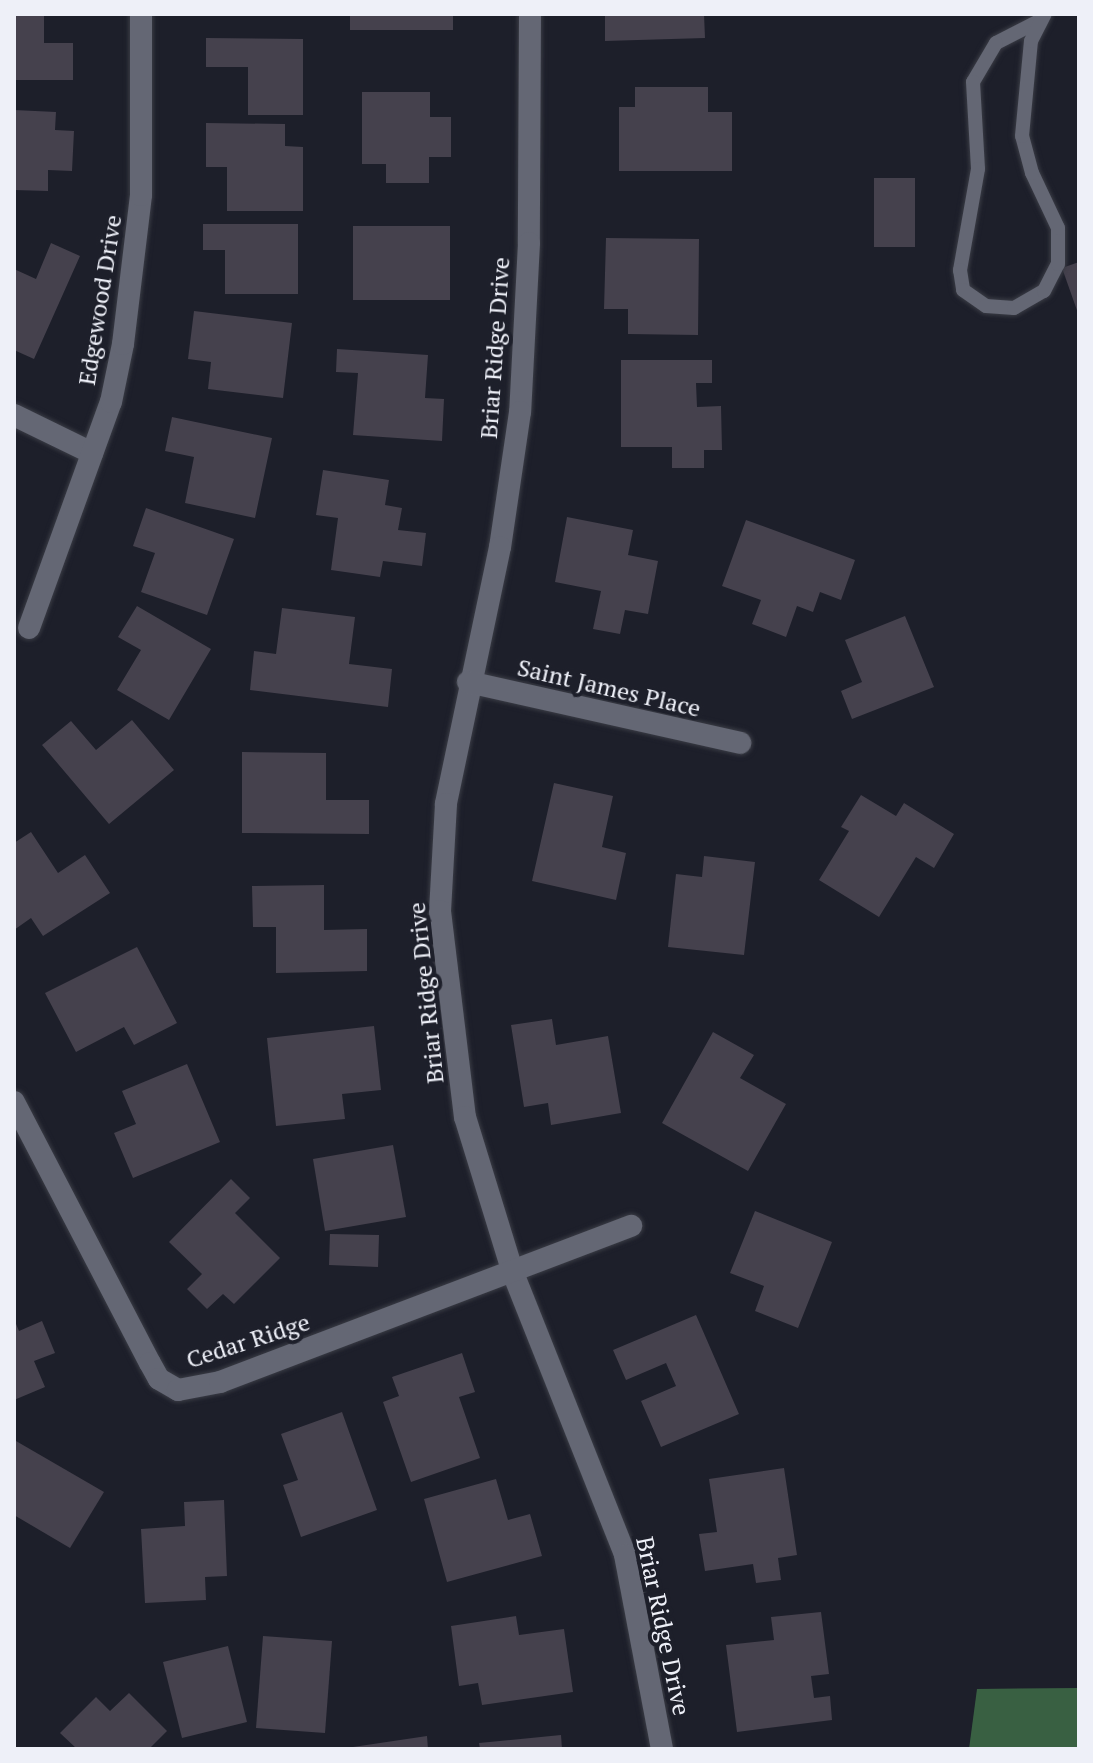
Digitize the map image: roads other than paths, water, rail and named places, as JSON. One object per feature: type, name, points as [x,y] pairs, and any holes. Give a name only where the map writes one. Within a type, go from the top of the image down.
[{"type":"street","name":"Edgewood Drive","points":[[29,628],[111,402],[133,284],[141,195],[141,14]]},
{"type":"street","name":"Briar Ridge Drive","points":[[530,14],[529,243],[520,412],[500,547],[468,682],[446,804],[440,911],[465,1117],[513,1273],[625,1555],[662,1749]]},
{"type":"street","points":[[14,415],[92,453]]},
{"type":"street","name":"Saint James Place","points":[[468,682],[740,743]]},
{"type":"street","name":"Cedar Ridge","points":[[14,1102],[159,1379],[178,1390],[220,1382],[631,1226]]},
{"type":"lane","points":[[1041,18],[1024,84],[1022,136],[1032,173],[1058,228],[1058,264],[1044,291],[1014,308],[986,306],[963,290],[960,270],[978,169],[973,82],[996,43],[1041,18]]}]
